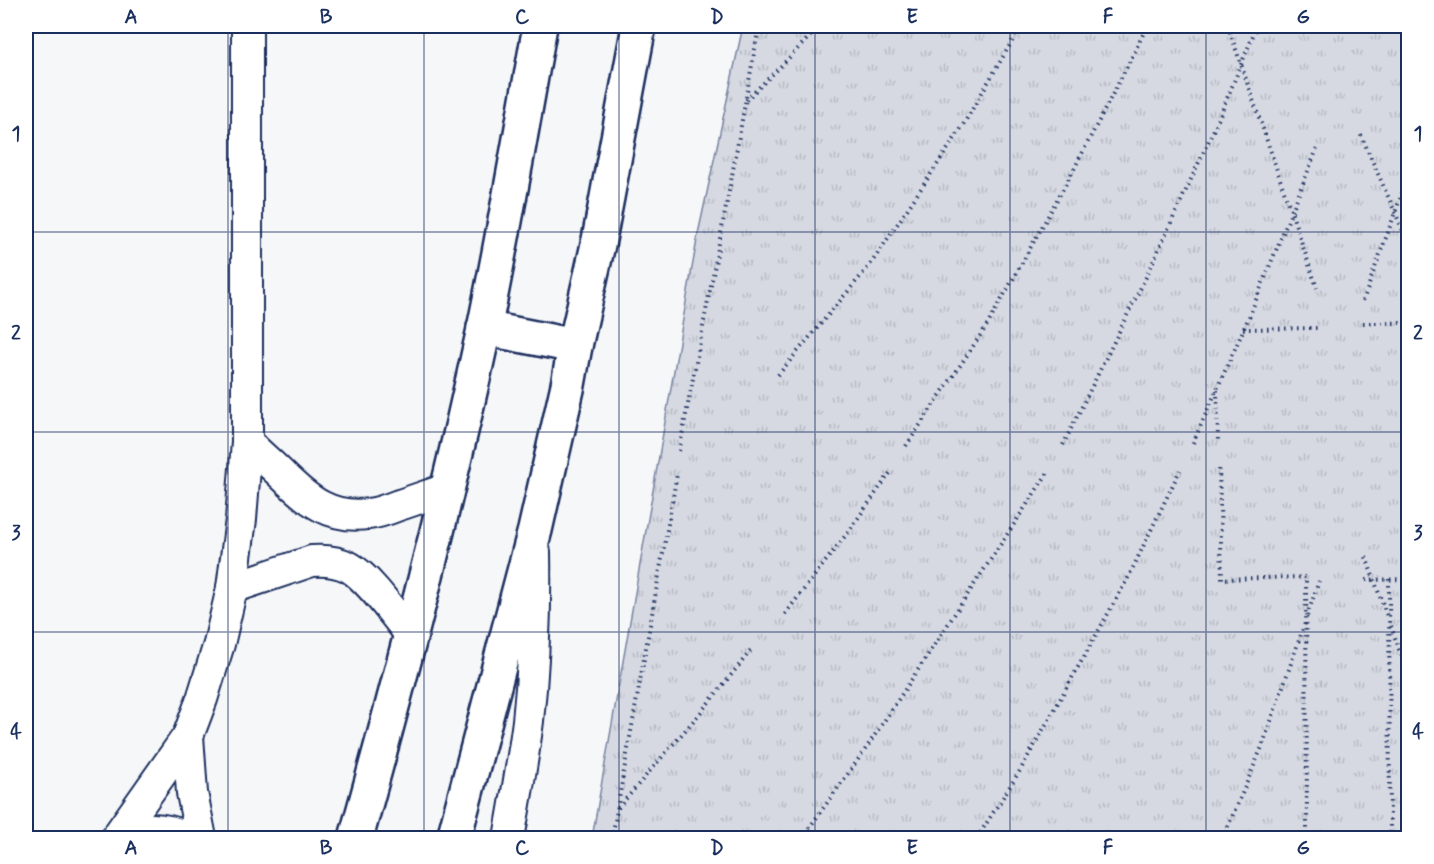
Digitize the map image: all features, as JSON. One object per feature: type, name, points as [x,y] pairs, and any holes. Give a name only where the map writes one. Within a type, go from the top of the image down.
[{"type":"main road","points":[[356,838],[447,489],[484,328],[540,26]]},
{"type":"main road","points":[[454,838],[535,530],[599,240],[639,26]]},
{"type":"main road","points":[[484,328],[575,346]]},
{"type":"street","points":[[117,838],[188,736],[219,644],[232,588],[241,519],[247,442],[247,26]]},
{"type":"street","points":[[247,442],[314,503],[341,514],[370,514],[447,489]]},
{"type":"street","points":[[509,838],[528,720],[536,593],[535,530]]},
{"type":"street","points":[[232,588],[312,561],[337,562],[360,575],[410,634]]},
{"type":"street","points":[[188,736],[192,793],[201,838]]},
{"type":"street","points":[[117,838],[130,832],[146,829],[177,832],[189,838]]},
{"type":"path","points":[[679,451],[759,26]]},
{"type":"path","points":[[746,100],[820,26]]},
{"type":"path","points":[[778,375],[870,265],[959,132],[1021,26]]},
{"type":"path","points":[[906,446],[988,324],[1073,171],[1147,26]]},
{"type":"path","points":[[1228,26],[1317,288]]},
{"type":"path","points":[[1063,445],[1147,275],[1216,125],[1257,26]]},
{"type":"path","points":[[1361,135],[1408,242]]},
{"type":"path","points":[[1193,443],[1317,149]]},
{"type":"path","points":[[1363,301],[1408,177]]},
{"type":"path","points":[[1363,323],[1408,323]]},
{"type":"path","points":[[1243,329],[1317,328]]},
{"type":"path","points":[[1218,388],[1218,443]]},
{"type":"path","points":[[1218,469],[1222,579],[1306,577],[1307,838]]},
{"type":"path","points":[[976,838],[1021,769],[1128,578],[1180,470]]},
{"type":"path","points":[[802,838],[867,747],[1049,471]]},
{"type":"path","points":[[785,614],[890,473]]},
{"type":"path","points":[[612,838],[676,474]]},
{"type":"path","points":[[1366,557],[1408,676]]},
{"type":"path","points":[[1389,579],[1390,838]]},
{"type":"path","points":[[1366,580],[1408,579]]},
{"type":"path","points":[[1223,838],[1262,747],[1319,581]]},
{"type":"path","points":[[618,808],[694,721],[753,648]]},
{"type":"green space","points":[[743,26],[1408,26],[1408,838],[592,838],[698,234]]}]
